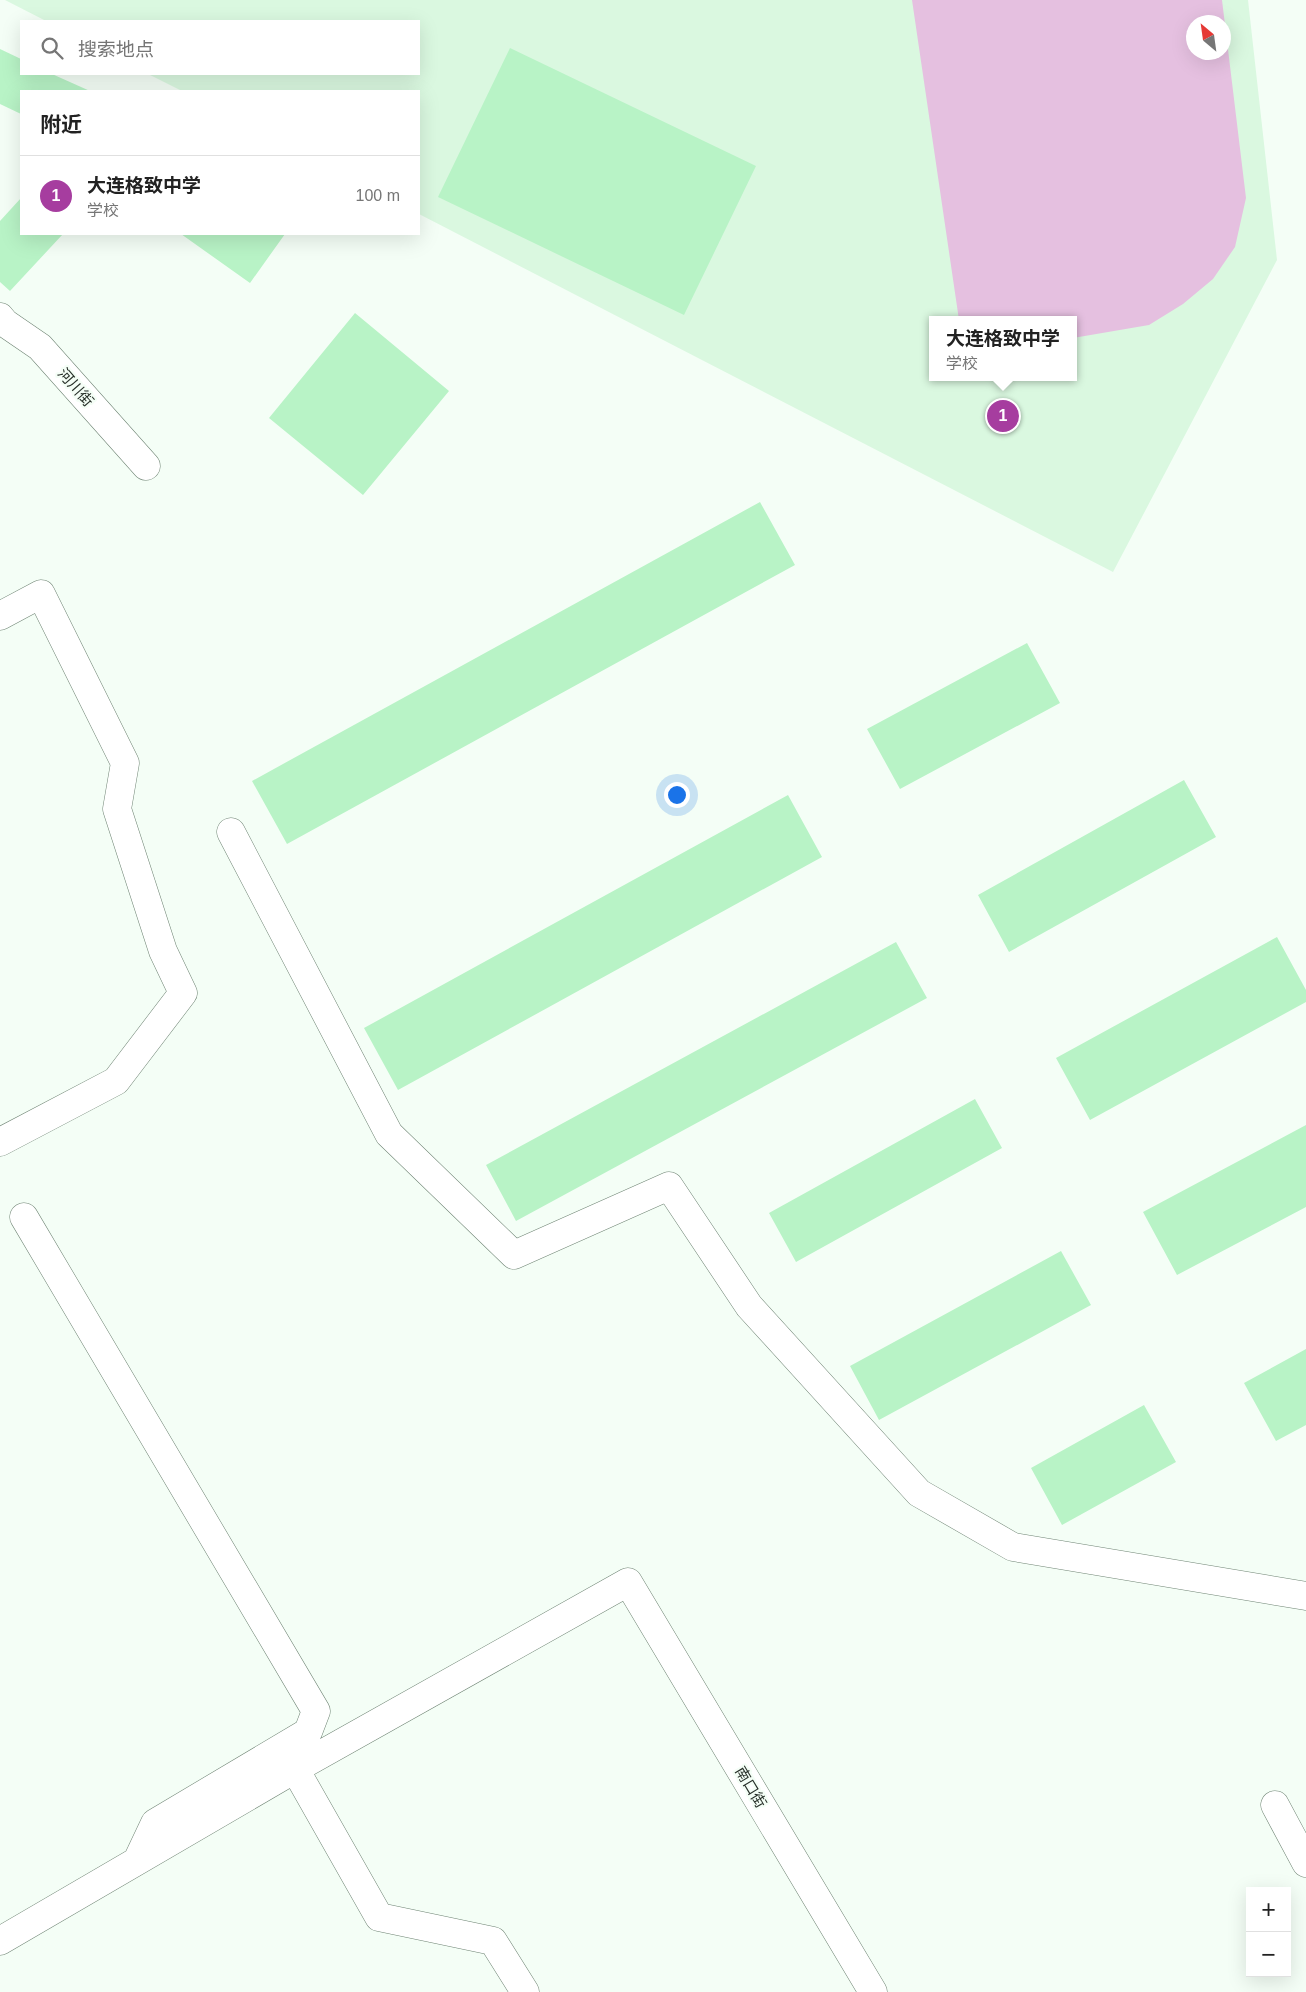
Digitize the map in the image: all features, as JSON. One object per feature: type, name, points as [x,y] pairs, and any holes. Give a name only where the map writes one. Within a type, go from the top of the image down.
[{"type":"street","name":"河川街","points":[[0,316],[5,323],[40,347],[146,466]]},
{"type":"street","points":[[0,616],[41,594],[125,764],[118,809],[163,951],[183,993],[116,1080],[0,1142]]},
{"type":"street","points":[[231,832],[389,1134],[514,1255],[669,1186],[749,1306],[919,1493],[1013,1547],[1306,1596]]},
{"type":"street","points":[[24,1217],[316,1711],[308,1732],[155,1823],[138,1861]]},
{"type":"street","name":"南口街","points":[[295,1769],[628,1582],[874,1992]]},
{"type":"street","points":[[0,1941],[295,1769],[379,1917],[493,1941],[525,1992]]},
{"type":"street","points":[[1275,1805],[1306,1863]]},
{"type":"shaded area","points":[[5,0],[1248,0],[1277,260],[1113,572],[420,215],[420,90],[180,90],[150,75],[420,75],[420,20],[44,20]]},
{"type":"shaded area","points":[[912,0],[1222,0],[1224,15],[1186,15],[1186,60],[1229,60],[1246,198],[1235,247],[1213,279],[1183,304],[1149,325],[1077,337],[1077,316],[958,316]]},
{"type":"building","points":[[510,48],[756,166],[684,315],[438,197]]},
{"type":"building","points":[[0,49],[20,59],[20,75],[54,75],[88,90],[20,90],[20,114],[0,104]]},
{"type":"building","points":[[20,199],[20,235],[62,235],[10,291],[0,282],[0,221]]},
{"type":"building","points":[[182,235],[284,235],[250,283]]},
{"type":"building","points":[[355,313],[449,391],[363,495],[269,418]]},
{"type":"building","points":[[760,502],[795,565],[287,844],[252,781]]},
{"type":"building","points":[[1027,643],[1060,703],[900,789],[867,729]]},
{"type":"building","points":[[1184,780],[1216,837],[1009,952],[978,895]]},
{"type":"building","points":[[788,795],[822,857],[398,1090],[364,1028]]},
{"type":"building","points":[[1277,937],[1306,990],[1306,1002],[1090,1120],[1056,1058]]},
{"type":"building","points":[[896,942],[927,998],[516,1221],[486,1165]]},
{"type":"building","points":[[975,1099],[1002,1148],[796,1262],[769,1213]]},
{"type":"building","points":[[1306,1125],[1306,1207],[1177,1275],[1143,1212]]},
{"type":"building","points":[[1061,1251],[1091,1305],[879,1420],[850,1366]]},
{"type":"building","points":[[1306,1349],[1306,1425],[1276,1441],[1244,1383]]},
{"type":"building","points":[[1144,1405],[1176,1462],[1062,1525],[1031,1468]]},
{"type":"place","name":"大连格致中学","points":[[1003,416]]}]
